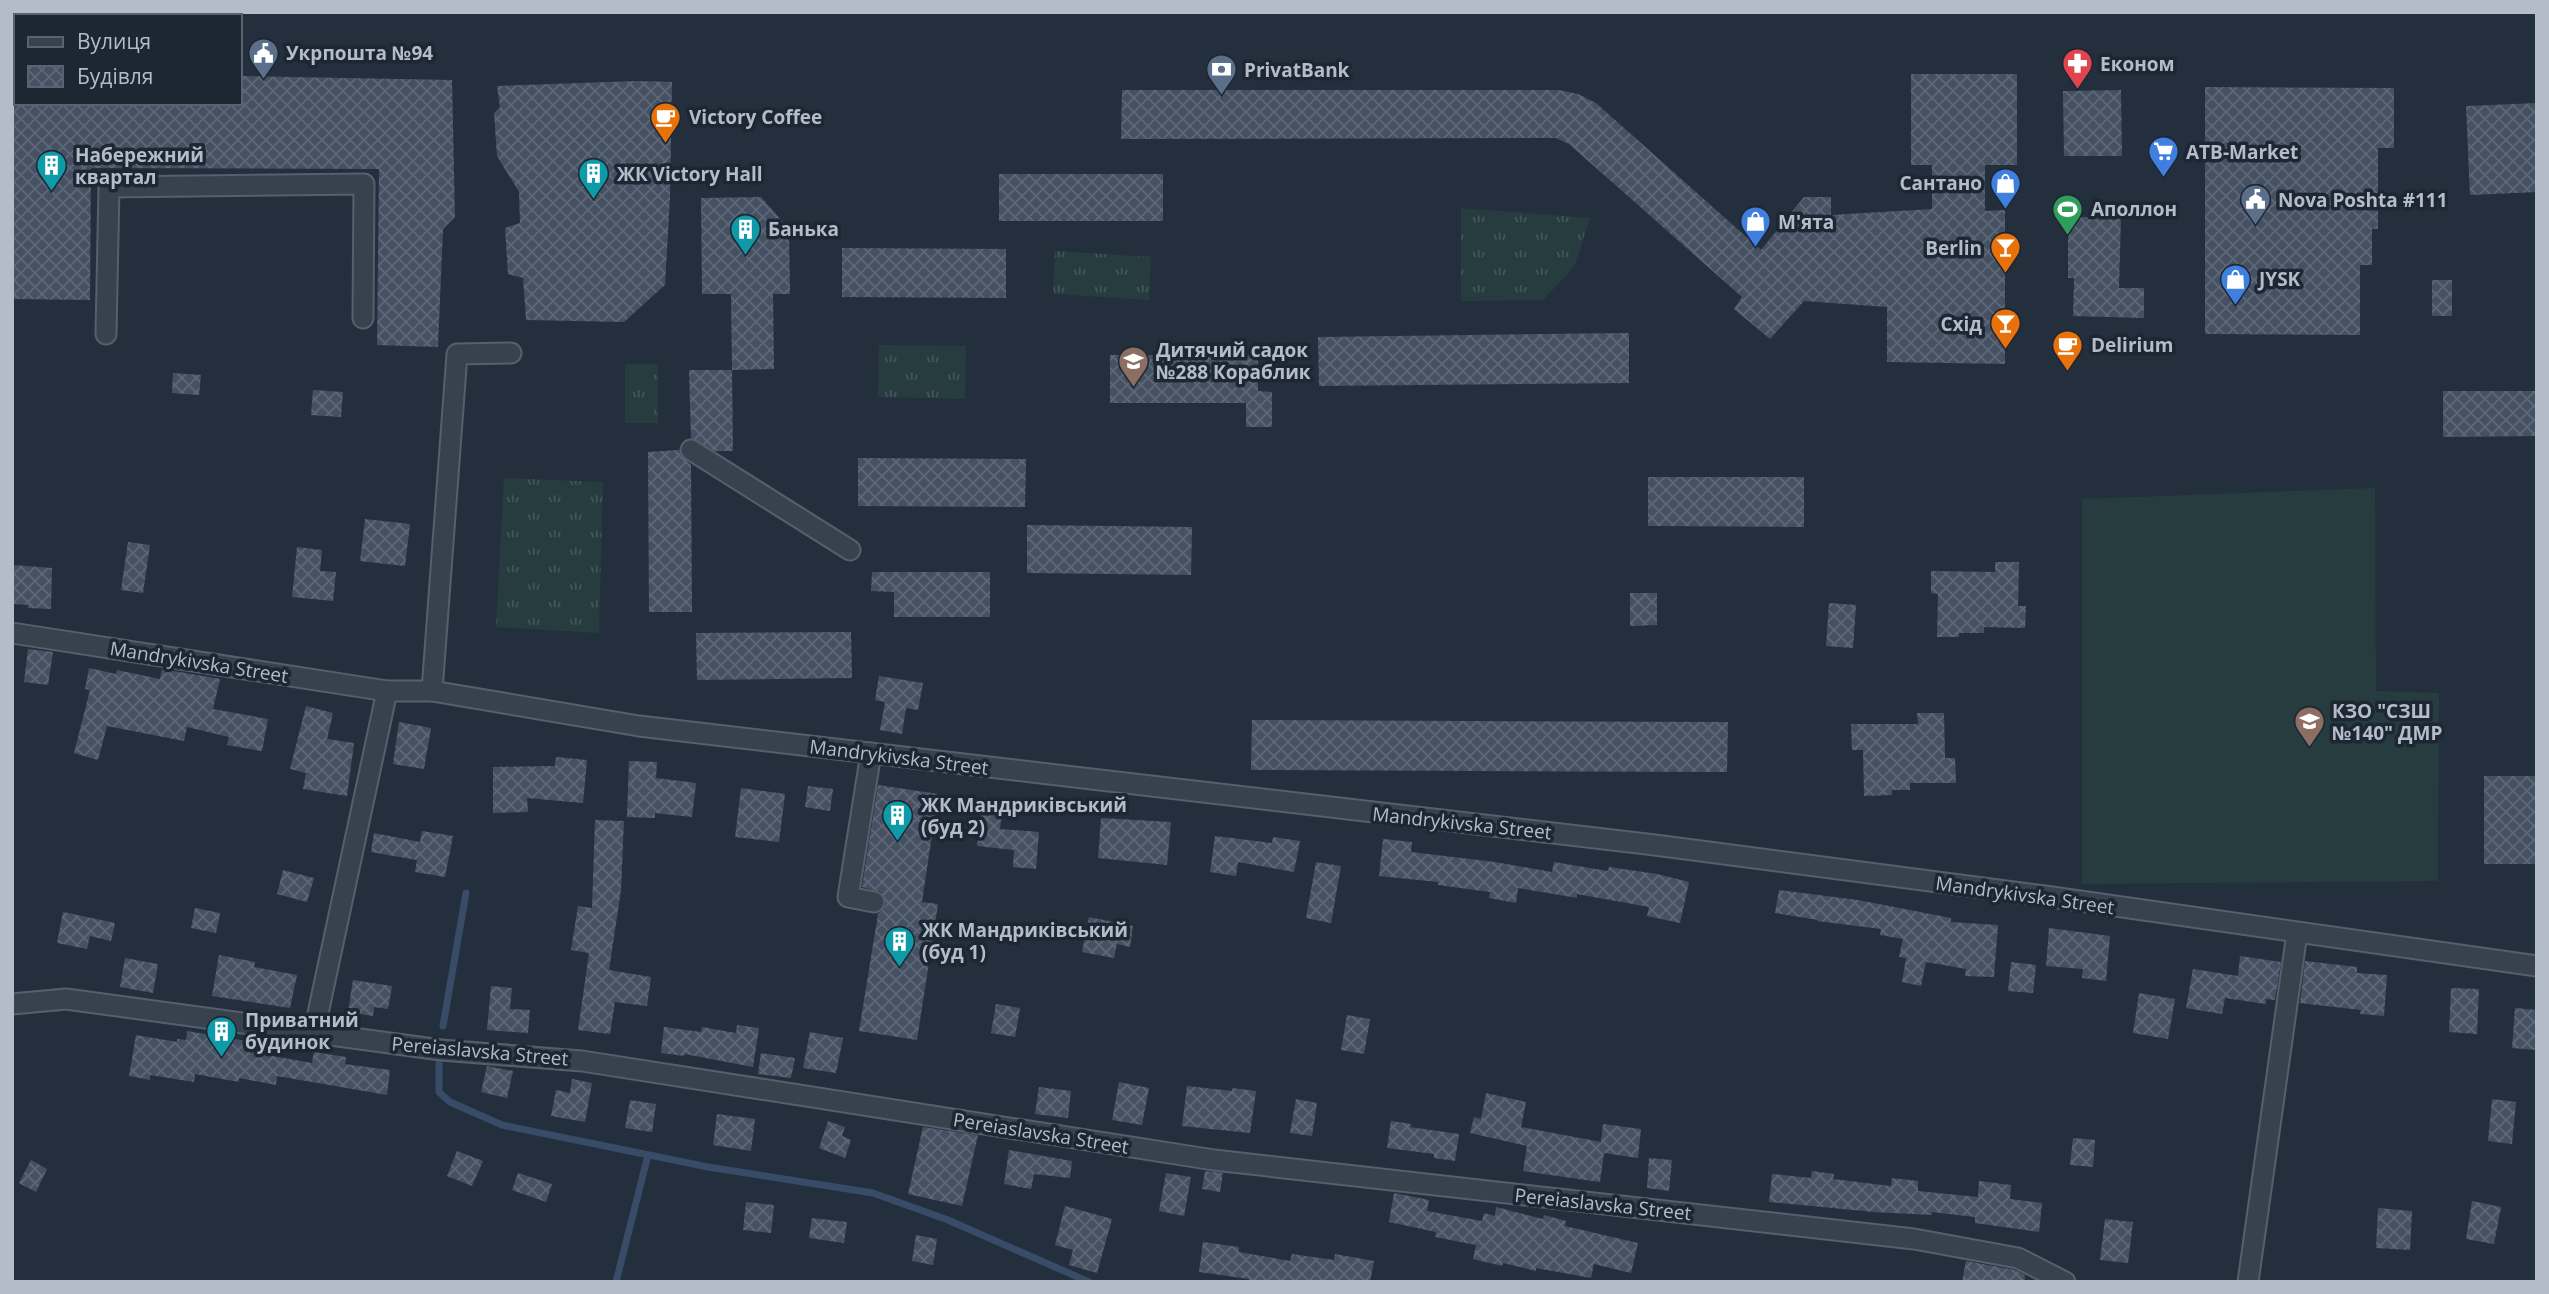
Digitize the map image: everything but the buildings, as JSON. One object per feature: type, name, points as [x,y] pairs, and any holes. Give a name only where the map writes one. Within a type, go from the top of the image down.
[{"type":"street","points":[[106,334],[109,187],[364,184],[363,318]]},
{"type":"street","points":[[432,691],[457,354],[511,353]]},
{"type":"street","points":[[691,450],[850,550]]},
{"type":"street","name":"Mandrykivska Street","points":[[12,633],[387,691],[432,691],[639,726],[1655,845],[2045,896],[2537,966]]},
{"type":"street","points":[[314,1032],[387,691]]},
{"type":"street","points":[[871,754],[848,897],[874,902]]},
{"type":"street","points":[[2248,1282],[2297,933]]},
{"type":"street","name":"Pereiaslavska Street","points":[[12,1004],[66,999],[441,1050],[582,1060],[1214,1160],[1914,1239],[2018,1258],[2065,1282]]},
{"type":"green space","points":[[1461,208],[1590,218],[1574,267],[1543,300],[1461,301]]},
{"type":"green space","points":[[1055,251],[1151,257],[1149,300],[1053,294]]},
{"type":"green space","points":[[879,345],[966,346],[965,399],[878,397]]},
{"type":"green space","points":[[625,364],[658,364],[658,423],[625,423]]},
{"type":"green space","points":[[504,478],[603,482],[599,633],[496,627]]},
{"type":"green space","name":"КЗО \"СЗШ №140\" ДМР","points":[[2375,488],[2376,691],[2439,693],[2438,881],[2082,884],[2082,499]]},
{"type":"waterway","points":[[443,1026],[466,893]]},
{"type":"waterway","points":[[439,1064],[439,1092],[450,1102],[502,1125],[708,1167],[873,1193],[948,1220],[1089,1282]]},
{"type":"waterway","points":[[616,1282],[648,1155]]},
{"type":"place","name":"Укрпошта №94","points":[[263,80]]},
{"type":"place","name":"Економ","points":[[2077,91]]},
{"type":"place","name":"PrivatBank","points":[[1221,97]]},
{"type":"place","name":"Victory Coffee","points":[[666,144]]},
{"type":"place","name":"ATB-Market","points":[[2163,179]]},
{"type":"place","name":"Набережний квартал","points":[[52,193]]},
{"type":"place","name":"ЖК Victory Hall","points":[[594,201]]},
{"type":"place","name":"Сантано","points":[[2005,210]]},
{"type":"place","name":"Nova Poshta #111","points":[[2255,227]]},
{"type":"place","name":"Аполлон","points":[[2068,236]]},
{"type":"place","name":"М'ята","points":[[1755,249]]},
{"type":"place","name":"Банька","points":[[745,256]]},
{"type":"place","name":"Berlin","points":[[2005,275]]},
{"type":"place","name":"JYSK","points":[[2236,306]]},
{"type":"place","name":"Схід","points":[[2005,351]]},
{"type":"place","name":"Delirium","points":[[2068,372]]},
{"type":"place","name":"Дитячий садок №288 Кораблик","points":[[1133,388]]},
{"type":"place","name":"КЗО \"СЗШ №140\" ДМР","points":[[2309,749]]},
{"type":"place","name":"ЖК Мандриківський (буд 2)","points":[[898,843]]},
{"type":"place","name":"ЖК Мандриківський (буд 1)","points":[[899,968]]},
{"type":"place","name":"Приватний будинок","points":[[222,1058]]}]
